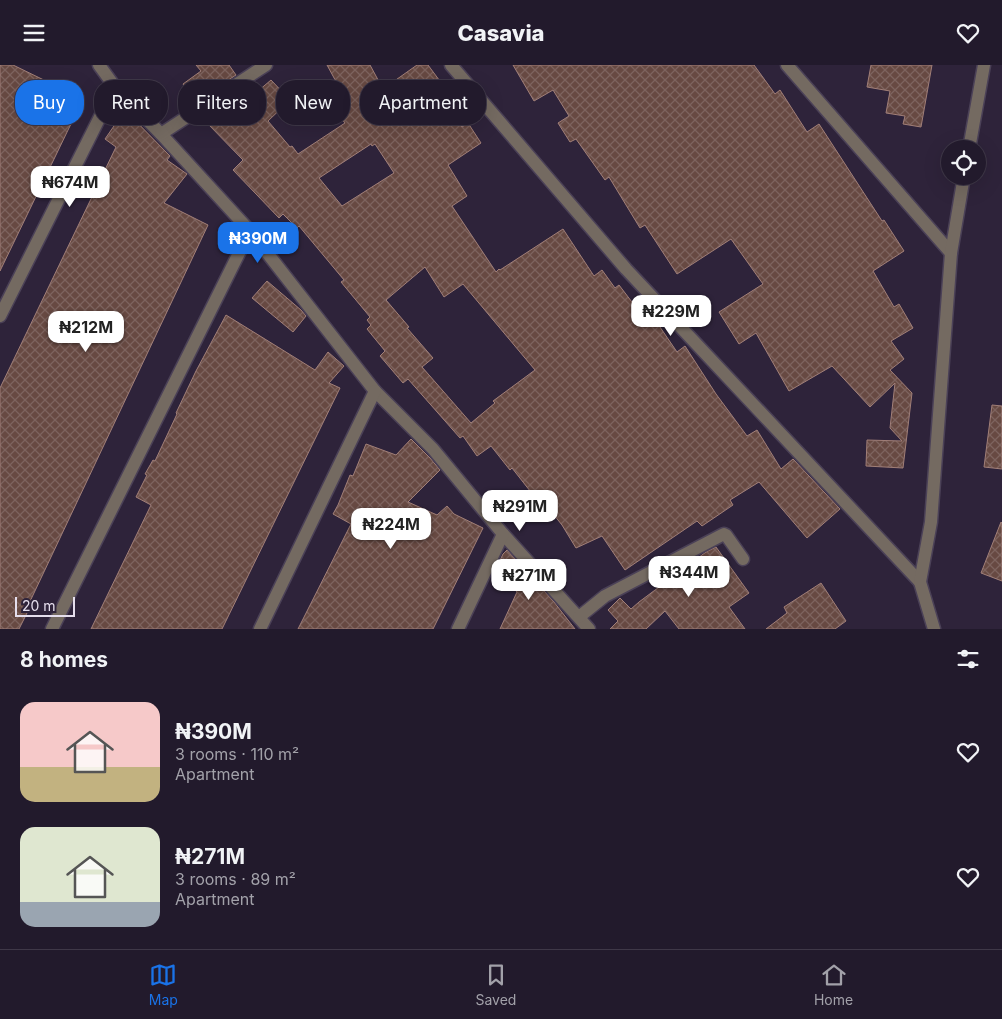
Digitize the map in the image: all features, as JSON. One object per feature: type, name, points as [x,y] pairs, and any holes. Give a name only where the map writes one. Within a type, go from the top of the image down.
[{"type":"street","points":[[99,65],[110,80]]},
{"type":"street","points":[[161,133],[266,65]]},
{"type":"street","points":[[451,65],[626,269],[920,582],[934,629]]},
{"type":"street","points":[[787,65],[951,253]]},
{"type":"street","points":[[971,140],[984,65]]},
{"type":"street","points":[[0,316],[96,125]]},
{"type":"street","points":[[153,125],[250,231],[375,391],[434,449],[503,534],[589,629]]},
{"type":"street","points":[[920,582],[931,522],[951,253],[962,185]]},
{"type":"street","points":[[52,629],[250,231]]},
{"type":"street","points":[[260,629],[375,391]]},
{"type":"street","points":[[458,629],[503,534]]},
{"type":"street","points":[[579,617],[605,596],[724,534],[743,559]]},
{"type":"building","points":[[0,65],[13,65],[44,80],[15,80],[15,125],[70,125],[0,271]]},
{"type":"building","points":[[196,65],[229,65],[236,75],[228,80],[189,80],[201,71]]},
{"type":"building","points":[[327,65],[370,65],[378,80],[360,80],[360,125],[461,125],[462,127],[469,125],[481,143],[448,165],[467,196],[452,206],[496,272],[563,229],[594,276],[602,270],[615,288],[619,285],[638,310],[645,305],[677,352],[685,346],[716,394],[747,436],[757,430],[781,469],[793,459],[840,509],[807,538],[759,482],[730,500],[733,505],[702,526],[697,521],[625,570],[602,536],[576,548],[562,525],[537,494],[534,496],[512,468],[510,470],[491,446],[477,456],[463,436],[460,438],[408,379],[403,383],[380,356],[385,351],[367,329],[371,325],[367,320],[370,317],[341,282],[344,280],[299,226],[297,228],[283,214],[279,218],[233,170],[243,160],[209,125],[266,125],[266,84],[271,80],[276,85],[276,113],[268,121],[298,154],[342,125],[350,125],[350,80],[335,80]],"holes":[[[371,144],[372,146],[375,144],[394,173],[342,206],[319,178]],[[425,267],[444,297],[463,284],[535,370],[493,401],[495,403],[471,423],[422,367],[433,358],[386,300]]]},
{"type":"building","points":[[417,65],[428,65],[439,80],[396,80]]},
{"type":"building","points":[[513,65],[754,65],[775,94],[780,90],[807,132],[819,124],[882,221],[884,220],[904,251],[873,271],[894,307],[899,304],[913,328],[891,341],[904,359],[890,370],[912,393],[903,468],[866,466],[867,440],[902,441],[890,428],[895,383],[870,407],[832,366],[789,391],[756,333],[739,344],[719,312],[763,284],[731,239],[677,274],[645,225],[640,228],[609,177],[605,180],[576,139],[570,142],[558,123],[569,116],[553,90],[534,101]]},
{"type":"building","points":[[871,65],[932,65],[921,127],[903,124],[905,116],[886,113],[890,91],[867,87]]},
{"type":"building","points":[[115,125],[140,125],[170,156],[167,160],[187,174],[164,203],[208,225],[25,612],[27,613],[19,629],[0,629],[0,388],[116,147],[105,139]]},
{"type":"building","points":[[267,281],[306,316],[293,332],[252,298]]},
{"type":"building","points":[[226,315],[315,370],[328,352],[344,366],[329,383],[340,388],[222,629],[91,629],[151,505],[136,497],[147,475],[145,474],[153,460],[155,461],[196,371]]},
{"type":"building","points":[[992,405],[1002,406],[1002,469],[984,467]]},
{"type":"building","points":[[411,439],[440,470],[408,502],[437,515],[447,506],[454,514],[483,528],[433,629],[298,629],[351,524],[333,514],[350,475],[353,476],[366,444],[396,455]]},
{"type":"building","points":[[1002,523],[1002,581],[981,573]]},
{"type":"building","points":[[716,547],[749,593],[729,607],[745,629],[679,629],[665,611],[646,629],[610,629],[618,621],[608,610],[620,598],[631,609],[706,552]]},
{"type":"building","points":[[507,550],[554,602],[575,629],[500,629],[517,592],[496,569]]},
{"type":"building","points":[[821,583],[846,621],[835,629],[766,629],[787,613],[784,607]]}]
